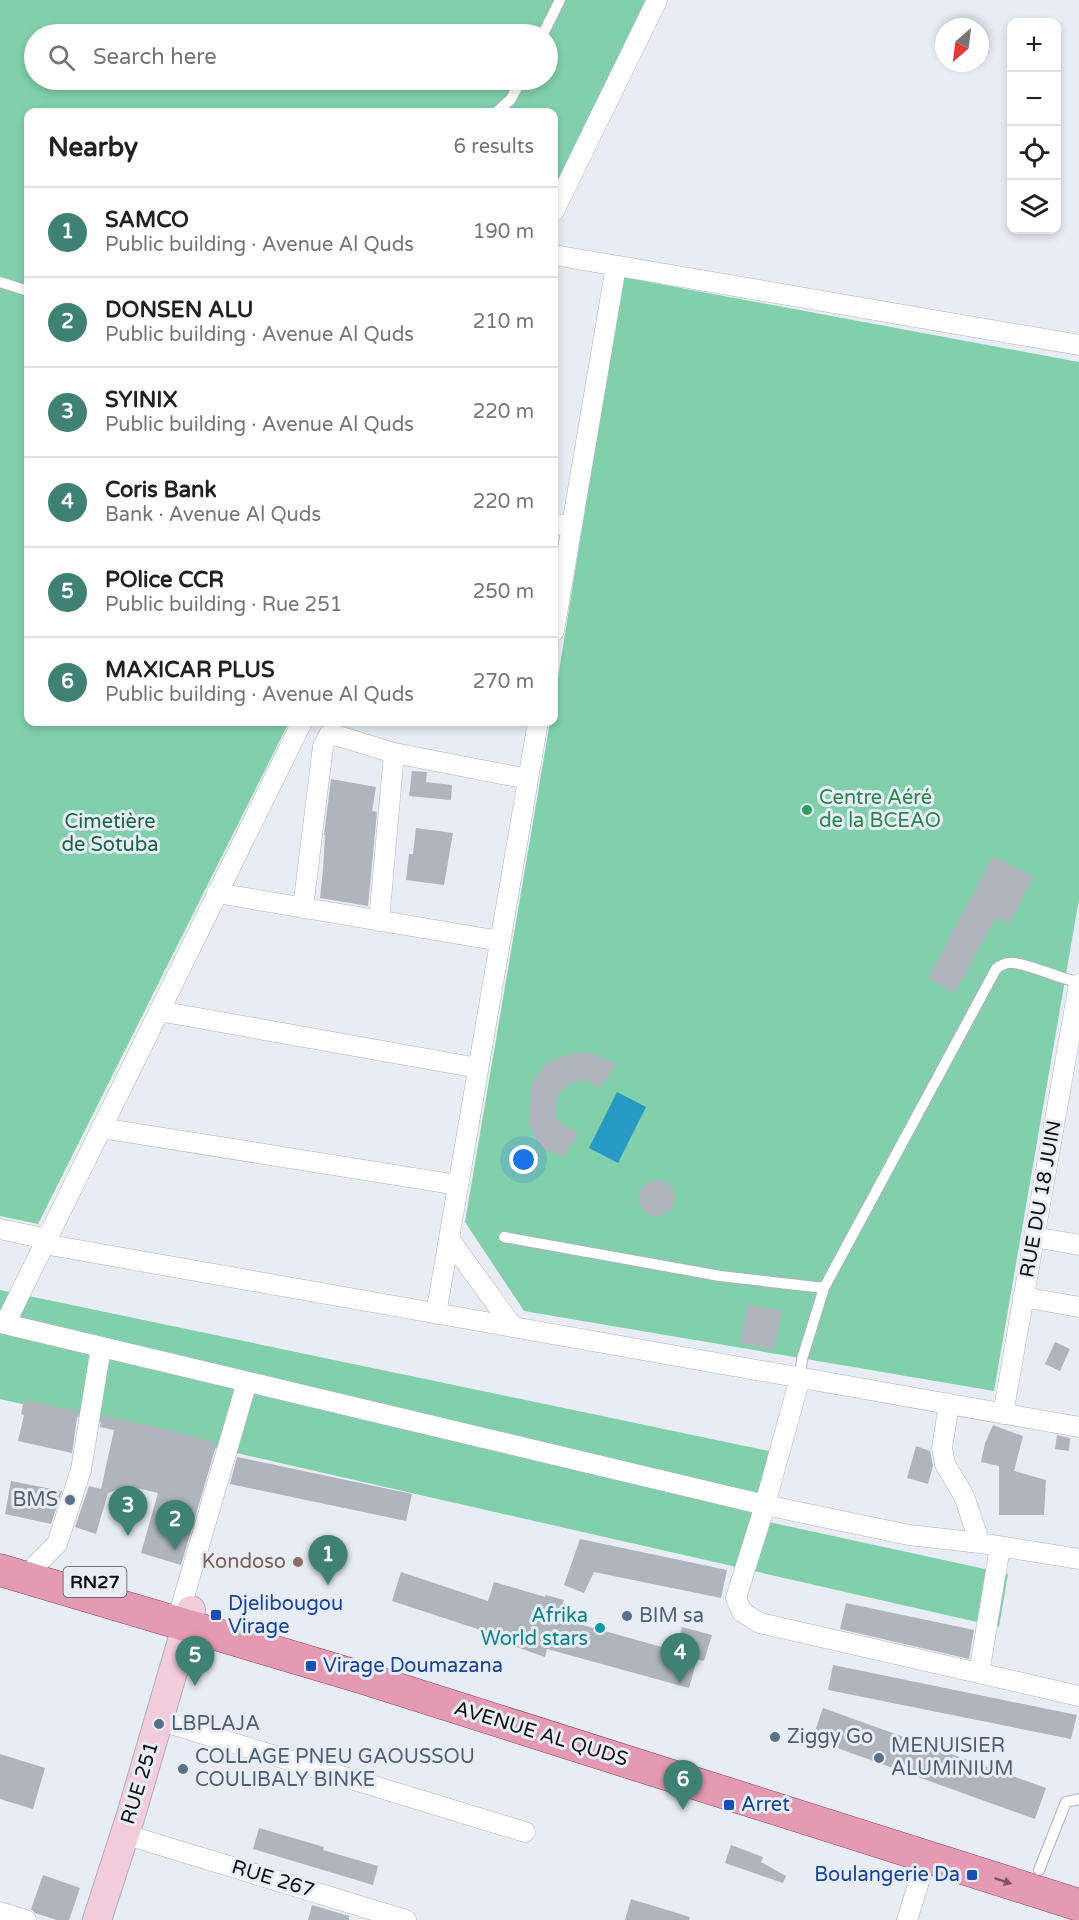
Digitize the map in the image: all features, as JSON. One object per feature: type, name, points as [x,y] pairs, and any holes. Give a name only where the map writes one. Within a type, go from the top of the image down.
[{"type":"main road","name":"AVENUE AL QUDS","points":[[0,1554],[1079,1905]]},
{"type":"main road","name":"AVENUE AL QUDS","points":[[0,1570],[193,1617],[1079,1882]]},
{"type":"main road","name":"RUE 251","points":[[114,1920],[174,1725],[193,1617]]},
{"type":"main road","name":"RUE 251","points":[[97,1920],[193,1617]]},
{"type":"street","points":[[558,203],[657,0]]},
{"type":"street","points":[[558,256],[1079,345]]},
{"type":"street","points":[[558,578],[562,525],[616,266]]},
{"type":"street","points":[[300,726],[5,1324],[765,1505],[909,1535],[980,1543],[1079,1559]]},
{"type":"street","points":[[436,1314],[537,726]]},
{"type":"street","points":[[303,908],[323,746],[329,735],[394,753],[528,779]]},
{"type":"street","points":[[379,921],[394,753]]},
{"type":"street","points":[[217,893],[500,940]]},
{"type":"street","name":"RUE DU 18 JUIN","points":[[1003,1414],[1034,1237],[1072,1063],[1079,983]]},
{"type":"street","points":[[159,1011],[478,1068]]},
{"type":"street","points":[[101,1128],[458,1185]]},
{"type":"street","points":[[0,1229],[45,1242],[436,1314],[1079,1427]]},
{"type":"street","points":[[1034,1237],[1079,1245]]},
{"type":"street","points":[[449,1239],[513,1327]]},
{"type":"street","points":[[1023,1297],[1079,1307]]},
{"type":"street","points":[[36,1565],[57,1544],[81,1470],[101,1347]]},
{"type":"street","points":[[800,1378],[765,1505],[736,1598],[742,1612],[760,1623],[1079,1696]]},
{"type":"street","points":[[193,1617],[247,1382]]},
{"type":"street","points":[[949,1404],[942,1448],[945,1464],[964,1496],[980,1543]]},
{"type":"street","points":[[979,1673],[1000,1547]]},
{"type":"street","points":[[174,1725],[525,1832]]},
{"type":"street","name":"RUE 267","points":[[140,1839],[406,1920]]},
{"type":"street","points":[[907,1920],[927,1856]]},
{"type":"street","points":[[0,1912],[26,1920]]},
{"type":"lane","points":[[548,24],[560,0]]},
{"type":"lane","points":[[501,108],[511,99],[516,90]]},
{"type":"lane","points":[[0,282],[24,290]]},
{"type":"lane","points":[[800,1378],[802,1359],[824,1288],[996,969],[1002,964],[1012,962],[1079,983]]},
{"type":"lane","points":[[504,1237],[720,1276],[824,1288]]},
{"type":"lane","points":[[1040,1870],[1066,1802],[1079,1799]]},
{"type":"green space","name":"Cimetière de Sotuba","points":[[0,0],[648,0],[558,182],[558,108],[24,108],[24,726],[287,726],[38,1224],[0,1216]]},
{"type":"green space","name":"Centre Aéré de la BCEAO","points":[[622,277],[1079,362],[1079,899],[994,1391],[524,1311],[465,1222],[549,726],[558,726],[558,678]]},
{"type":"green space","points":[[0,1290],[769,1451],[755,1519],[1008,1574],[999,1627],[0,1399]]},
{"type":"water","points":[[617,1092],[646,1107],[618,1163],[589,1148]]},
{"type":"building","points":[[412,771],[427,772],[426,782],[452,785],[451,800],[409,796]]},
{"type":"building","points":[[331,779],[376,787],[372,811],[377,812],[368,906],[320,898],[324,835]]},
{"type":"building","points":[[416,828],[453,833],[444,885],[406,880],[409,854],[413,854]]},
{"type":"building","points":[[993,856],[1034,877],[1009,924],[996,917],[955,993],[928,978]]},
{"type":"building","points":[[574,1052],[589,1052],[616,1064],[600,1088],[584,1080],[570,1084],[561,1091],[556,1101],[556,1115],[562,1125],[578,1134],[564,1157],[542,1149],[535,1137],[529,1124],[530,1095],[533,1081],[548,1062]]},
{"type":"building","points":[[657,1180],[670,1185],[675,1198],[670,1211],[657,1216],[644,1211],[639,1198],[644,1185]]},
{"type":"building","points":[[748,1304],[782,1311],[774,1350],[740,1343]]},
{"type":"building","points":[[1055,1342],[1070,1349],[1060,1371],[1045,1364]]},
{"type":"building","points":[[24,1400],[78,1411],[72,1453],[18,1441],[24,1415],[21,1414]]},
{"type":"building","points":[[102,1415],[217,1443],[181,1565],[141,1553],[158,1493],[129,1486],[108,1493],[96,1534],[75,1527],[89,1486],[101,1489],[114,1430],[100,1427]]},
{"type":"building","points":[[993,1425],[1023,1436],[1014,1471],[1046,1480],[1044,1515],[999,1515],[999,1466],[981,1462],[985,1443]]},
{"type":"building","points":[[1057,1435],[1070,1438],[1069,1451],[1055,1449]]},
{"type":"building","points":[[916,1446],[930,1451],[933,1466],[928,1484],[907,1478]]},
{"type":"building","points":[[237,1457],[412,1494],[406,1521],[230,1484]]},
{"type":"building","points":[[11,1481],[62,1491],[51,1524],[5,1514]]},
{"type":"building","points":[[580,1539],[727,1570],[721,1598],[594,1572],[584,1593],[564,1585]]},
{"type":"building","points":[[401,1572],[488,1601],[494,1582],[545,1597],[546,1595],[564,1600],[558,1618],[676,1651],[682,1627],[712,1635],[704,1661],[697,1659],[689,1688],[547,1649],[545,1657],[511,1645],[498,1638],[499,1636],[392,1601]]},
{"type":"building","points":[[846,1603],[974,1630],[969,1659],[840,1629]]},
{"type":"building","points":[[833,1665],[1077,1715],[1071,1739],[828,1690]]},
{"type":"building","points":[[823,1708],[1046,1788],[1035,1819],[812,1739]]},
{"type":"building","points":[[0,1754],[45,1768],[33,1809],[0,1799]]},
{"type":"building","points":[[259,1828],[378,1866],[373,1885],[253,1849]]},
{"type":"building","points":[[731,1845],[763,1857],[761,1862],[786,1876],[783,1883],[725,1863]]},
{"type":"building","points":[[43,1875],[80,1888],[69,1920],[57,1920],[35,1913],[31,1909]]},
{"type":"building","points":[[631,1899],[690,1917],[689,1920],[625,1920]]},
{"type":"building","points":[[312,1905],[349,1916],[349,1920],[308,1920]]},
{"type":"place","name":"Centre Aéré de la BCEAO","points":[[807,810]]},
{"type":"place","name":"BMS","points":[[70,1500]]},
{"type":"place","name":"SYINIX","points":[[128,1536]]},
{"type":"place","name":"DONSEN ALU","points":[[175,1550]]},
{"type":"place","name":"Kondoso","points":[[298,1562]]},
{"type":"place","name":"SAMCO","points":[[328,1585]]},
{"type":"place","name":"Djelibougou Virage","points":[[216,1615]]},
{"type":"place","name":"BIM sa","points":[[627,1616]]},
{"type":"place","name":"Afrika World stars","points":[[600,1628]]},
{"type":"place","name":"Virage Doumazana","points":[[311,1666]]},
{"type":"place","name":"Coris Bank","points":[[680,1683]]},
{"type":"place","name":"POlice CCR","points":[[195,1686]]},
{"type":"place","name":"LBPLAJA","points":[[159,1724]]},
{"type":"place","name":"Ziggy Go","points":[[775,1737]]},
{"type":"place","name":"MENUISIER ALUMINIUM","points":[[879,1758]]},
{"type":"place","name":"COLLAGE PNEU GAOUSSOU COULIBALY BINKE","points":[[183,1769]]},
{"type":"place","name":"Arret","points":[[729,1805]]},
{"type":"place","name":"MAXICAR PLUS","points":[[683,1810]]},
{"type":"place","name":"Boulangerie Da","points":[[972,1875]]}]
